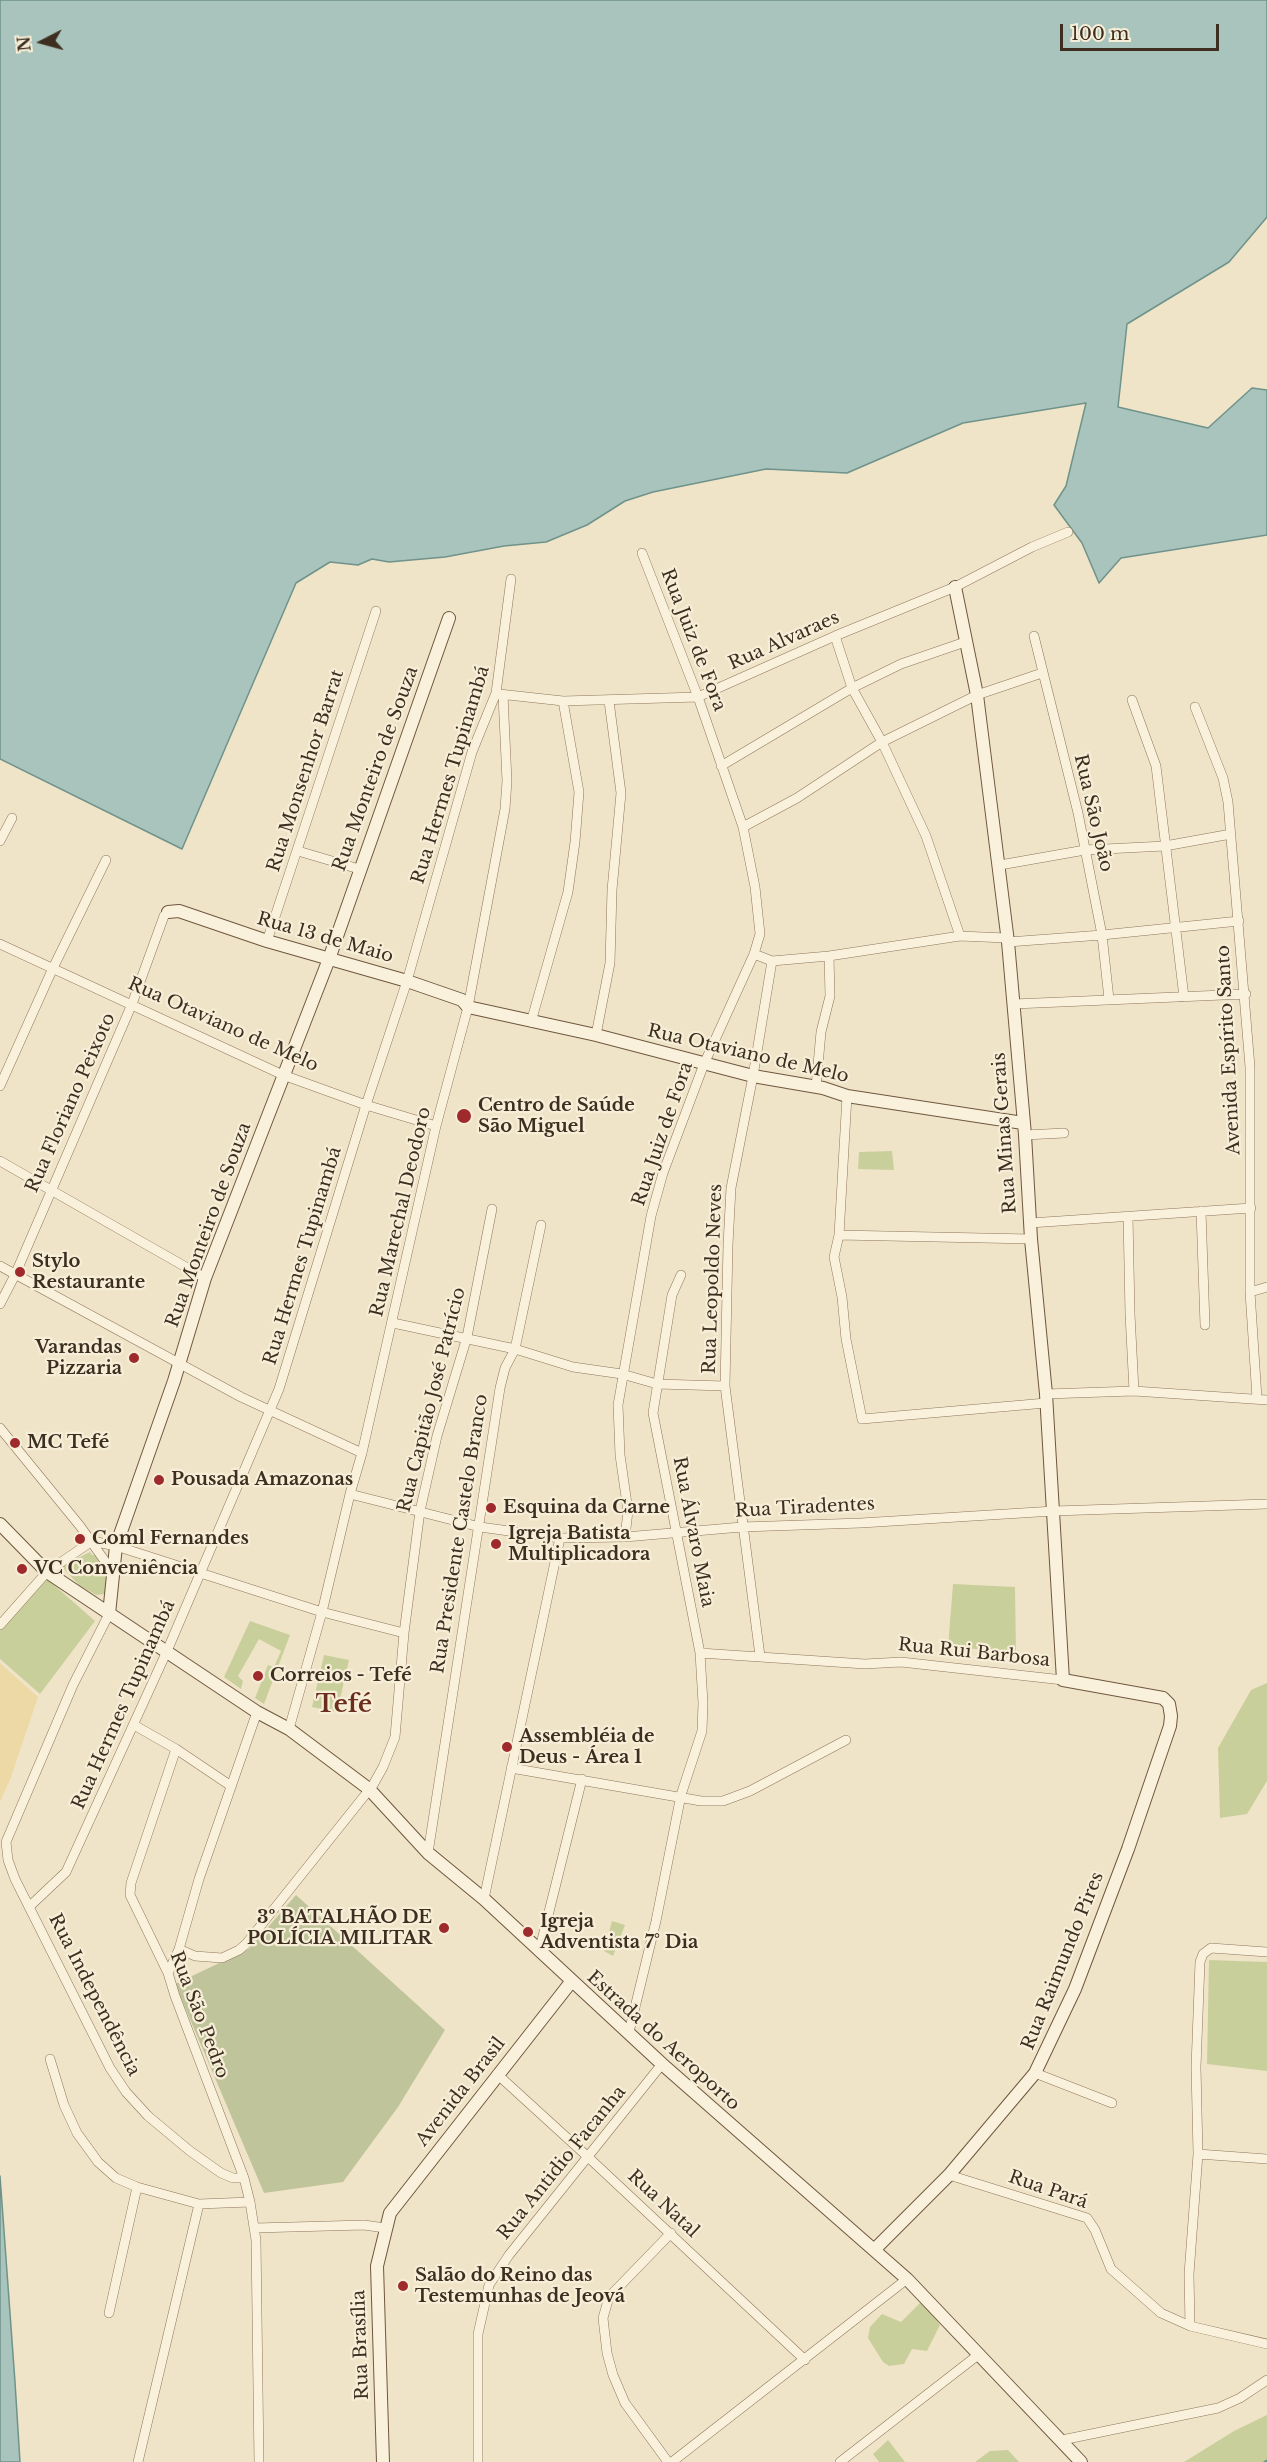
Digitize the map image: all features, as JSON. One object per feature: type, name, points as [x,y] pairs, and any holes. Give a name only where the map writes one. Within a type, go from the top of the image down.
[{"type":"street","name":"Rua Alvaraes","points":[[500,694],[563,701],[698,697],[835,636],[955,587],[1032,547],[1068,532]]},
{"type":"street","name":"Rua Juiz de Fora","points":[[625,1537],[628,1511],[620,1455],[618,1405],[651,1216],[663,1173],[704,1064],[754,954],[760,934],[755,887],[743,827],[698,697],[642,553]]},
{"type":"street","name":"Rua Hermes Tupinambá","points":[[30,1906],[66,1872],[201,1574],[279,1389],[366,1105],[407,981],[472,752],[500,694],[511,579]]},
{"type":"street","name":"Rua Minas Gerais","points":[[955,587],[977,695],[1000,865],[1014,1004],[1031,1239],[1046,1398],[1064,1680]]},
{"type":"street","name":"Rua Monsenhor Barrat","points":[[267,941],[376,611]]},
{"type":"street","name":"Rua Monteiro de Souza","points":[[6,1842],[73,1685],[109,1614],[116,1546],[180,1364],[205,1278],[329,959],[359,868],[449,618]]},
{"type":"street","points":[[835,636],[852,688],[882,742],[926,837],[960,936]]},
{"type":"street","name":"Rua São João","points":[[1034,636],[1078,813],[1102,935],[1109,999]]},
{"type":"street","points":[[721,766],[852,688],[901,664],[965,642]]},
{"type":"street","points":[[743,827],[797,798],[882,742],[977,695],[1042,673]]},
{"type":"street","name":"Rua Marechal Deodoro","points":[[289,1729],[322,1612],[362,1453],[436,1126],[468,1007],[505,809],[507,781],[500,694]]},
{"type":"street","points":[[1132,699],[1156,766],[1184,997]]},
{"type":"street","points":[[531,1022],[568,892],[575,842],[579,792],[563,701]]},
{"type":"street","points":[[596,1035],[610,963],[612,890],[621,793],[609,701]]},
{"type":"street","name":"Avenida Espírito Santo","points":[[1195,707],[1226,789],[1231,834],[1246,994],[1250,1067],[1250,1292],[1262,1399]]},
{"type":"street","points":[[0,841],[12,818]]},
{"type":"street","points":[[1000,865],[1085,850],[1165,846],[1231,834]]},
{"type":"street","points":[[298,851],[359,868]]},
{"type":"street","points":[[0,1086],[53,968],[106,860]]},
{"type":"street","name":"Rua 13 de Maio","points":[[168,912],[179,911],[267,941],[407,981],[462,1000],[468,1007]]},
{"type":"street","name":"Rua Floriano Peixoto","points":[[0,1305],[132,1004],[164,916],[168,912]]},
{"type":"street","points":[[754,954],[772,961],[829,956],[960,936],[1007,940],[1102,935],[1239,921]]},
{"type":"street","name":"Rua Otaviano de Melo","points":[[0,944],[283,1075],[366,1105],[436,1126]]},
{"type":"street","points":[[816,1087],[821,1032],[830,996],[829,956]]},
{"type":"street","name":"Rua Leopoldo Neves","points":[[760,1656],[725,1386],[731,1188],[772,961]]},
{"type":"street","points":[[1014,1004],[1246,994]]},
{"type":"street","name":"Rua Otaviano de Melo","points":[[468,1007],[596,1035],[753,1076],[1024,1129]]},
{"type":"street","points":[[847,1096],[839,1235],[834,1257],[842,1297],[846,1339],[862,1419],[1046,1398],[1134,1391],[1262,1399]]},
{"type":"street","points":[[1024,1129],[1064,1133]]},
{"type":"street","points":[[0,1161],[205,1278]]},
{"type":"street","points":[[1030,1222],[1251,1208]]},
{"type":"street","name":"Rua Capitão José Patrício","points":[[179,1949],[195,1956],[214,1958],[222,1958],[239,1950],[369,1789],[383,1767],[395,1737],[404,1633],[420,1511],[437,1436],[467,1337],[492,1209]]},
{"type":"street","points":[[1201,1211],[1205,1325]]},
{"type":"street","points":[[1128,1216],[1134,1391]]},
{"type":"street","name":"Rua Presidente Castelo Branco","points":[[428,1853],[500,1388],[505,1368],[515,1349],[541,1225]]},
{"type":"street","points":[[839,1235],[1031,1239]]},
{"type":"street","points":[[0,1266],[269,1410],[362,1453]]},
{"type":"street","name":"Rua Álvaro Maia","points":[[629,2032],[656,1921],[681,1796],[702,1731],[700,1653],[653,1413],[672,1295],[681,1275]]},
{"type":"street","points":[[1250,1292],[1267,1287]]},
{"type":"street","points":[[393,1323],[467,1337],[573,1367],[622,1374],[657,1384],[725,1386]]},
{"type":"street","points":[[0,1428],[92,1541],[112,1571]]},
{"type":"street","name":"Rua Tiradentes","points":[[350,1494],[480,1527],[560,1538],[625,1537],[742,1527],[1054,1511],[1267,1504]]},
{"type":"street","name":"Estrada do Aeroporto","points":[[0,1524],[47,1572],[256,1712],[289,1729],[369,1789],[428,1853],[484,1899],[662,2064],[907,2279],[1081,2462]]},
{"type":"street","points":[[484,1899],[560,1538]]},
{"type":"street","points":[[0,1625],[47,1572],[92,1541],[116,1546],[322,1612],[404,1633]]},
{"type":"street","name":"Rua Rui Barbosa","points":[[700,1653],[865,1664],[901,1662],[1064,1680],[1163,1698],[1169,1704]]},
{"type":"street","name":"Rua Raimundo Pires","points":[[874,2250],[949,2175],[1035,2073],[1075,1989],[1128,1849],[1170,1726],[1172,1716],[1169,1704]]},
{"type":"street","points":[[168,1973],[179,1949],[199,1879],[256,1712]]},
{"type":"street","points":[[134,1725],[176,1749],[231,1786]]},
{"type":"street","points":[[511,1768],[713,1802],[732,1798],[846,1740]]},
{"type":"street","name":"Rua São Pedro","points":[[176,1749],[130,1890],[131,1901],[168,1973],[244,2178],[250,2202],[255,2228],[259,2462]]},
{"type":"street","points":[[539,1952],[582,1779]]},
{"type":"street","name":"Rua Independência","points":[[6,1842],[8,1860],[15,1879],[110,2068],[126,2092],[148,2116],[190,2151],[221,2173],[232,2178],[244,2178]]},
{"type":"street","points":[[1190,2326],[1190,2274],[1198,2154],[1197,2012],[1200,1962],[1203,1954],[1210,1948],[1267,1952]]},
{"type":"street","name":"Avenida Brasil","points":[[385,2228],[390,2213],[571,1982]]},
{"type":"street","points":[[50,2059],[64,2105],[77,2133],[98,2162],[116,2178],[138,2187],[199,2204],[250,2202]]},
{"type":"street","name":"Rua Antidio Facanha","points":[[478,2462],[478,2334],[489,2285],[508,2255],[662,2064]]},
{"type":"street","points":[[1035,2073],[1112,2103]]},
{"type":"street","name":"Rua Natal","points":[[497,2074],[805,2360]]},
{"type":"street","points":[[1198,2154],[1267,2159]]},
{"type":"street","name":"Rua Pará","points":[[949,2175],[1087,2218],[1095,2230],[1111,2269],[1161,2313],[1190,2326],[1267,2344]]},
{"type":"street","points":[[109,2313],[138,2187]]},
{"type":"street","points":[[138,2462],[199,2204]]},
{"type":"street","points":[[255,2228],[364,2225],[385,2228]]},
{"type":"street","name":"Rua Brasília","points":[[383,2462],[377,2266],[385,2228]]},
{"type":"street","points":[[671,2234],[609,2297],[603,2318],[613,2375],[625,2403],[670,2462],[907,2279]]},
{"type":"street","points":[[840,2462],[978,2355]]},
{"type":"street","points":[[1062,2440],[1218,2408],[1240,2398],[1267,2380]]},
{"type":"green space","points":[[892,1151],[894,1170],[858,1169],[859,1152]]},
{"type":"green space","points":[[90,1552],[92,1555],[97,1555],[107,1576],[105,1594],[96,1595],[80,1586],[61,1566]]},
{"type":"green space","points":[[45,1577],[95,1621],[40,1694],[0,1659],[0,1630]]},
{"type":"green space","points":[[953,1584],[1015,1587],[1016,1652],[948,1647]]},
{"type":"green space","points":[[250,1621],[290,1635],[264,1704],[255,1698],[268,1665],[274,1667],[281,1651],[259,1639],[238,1676],[243,1681],[241,1689],[224,1677]]},
{"type":"green space","points":[[324,1655],[349,1660],[337,1712],[312,1707]]},
{"type":"green space","points":[[1267,1683],[1267,1781],[1247,1814],[1220,1818],[1218,1748],[1251,1690]]},
{"type":"green space","points":[[296,1895],[445,2030],[398,2107],[343,2182],[264,2193],[175,1984],[249,1949]]},
{"type":"green space","points":[[612,1921],[625,1925],[613,1956],[604,1951]]},
{"type":"green space","points":[[1209,1960],[1267,1962],[1267,2071],[1207,2064]]},
{"type":"green space","points":[[923,2300],[940,2325],[927,2351],[912,2349],[904,2364],[889,2366],[883,2362],[868,2338],[870,2327],[882,2314],[901,2322]]},
{"type":"green space","points":[[1267,2415],[1267,2462],[1184,2462],[1234,2431]]},
{"type":"green space","points":[[888,2440],[905,2462],[879,2462],[873,2454]]},
{"type":"green space","points":[[1008,2450],[1019,2462],[975,2462],[990,2451]]},
{"type":"sand","points":[[0,1663],[38,1697],[11,1777],[0,1802]]},
{"type":"water","points":[[0,0],[1267,0],[1267,217],[1229,262],[1127,324],[1118,407],[1208,428],[1252,388],[1267,390],[1267,535],[1121,558],[1099,583],[1082,543],[1054,505],[1066,486],[1086,403],[963,423],[847,473],[766,469],[653,492],[625,501],[587,525],[546,542],[504,546],[445,557],[389,562],[372,559],[358,565],[330,562],[296,583],[182,849],[0,759]]},
{"type":"water","points":[[0,2176],[15,2382],[20,2462],[0,2462]]},
{"type":"place","name":"Centro de Saúde São Miguel","points":[[464,1116]]},
{"type":"place","name":"Stylo Restaurante","points":[[20,1272]]},
{"type":"place","name":"Varandas Pizzaria","points":[[134,1358]]},
{"type":"place","name":"MC Tefé","points":[[15,1443]]},
{"type":"place","name":"Pousada Amazonas","points":[[159,1480]]},
{"type":"place","name":"Esquina da Carne","points":[[491,1508]]},
{"type":"place","name":"Coml Fernandes","points":[[80,1539]]},
{"type":"place","name":"Igreja Batista Multiplicadora","points":[[496,1544]]},
{"type":"place","name":"VC Conveniência","points":[[22,1569]]},
{"type":"place","name":"Correios - Tefé","points":[[258,1676]]},
{"type":"place","name":"Assembléia de Deus - Área 1","points":[[507,1747]]},
{"type":"place","name":"3º BATALHÃO DE POLÍCIA MILITAR","points":[[444,1928]]},
{"type":"place","name":"Igreja Adventista 7° Dia","points":[[528,1932]]},
{"type":"place","name":"Salão do Reino das Testemunhas de Jeová","points":[[403,2286]]},
{"type":"district","name":"Tefé","points":[[344,1705]]}]
